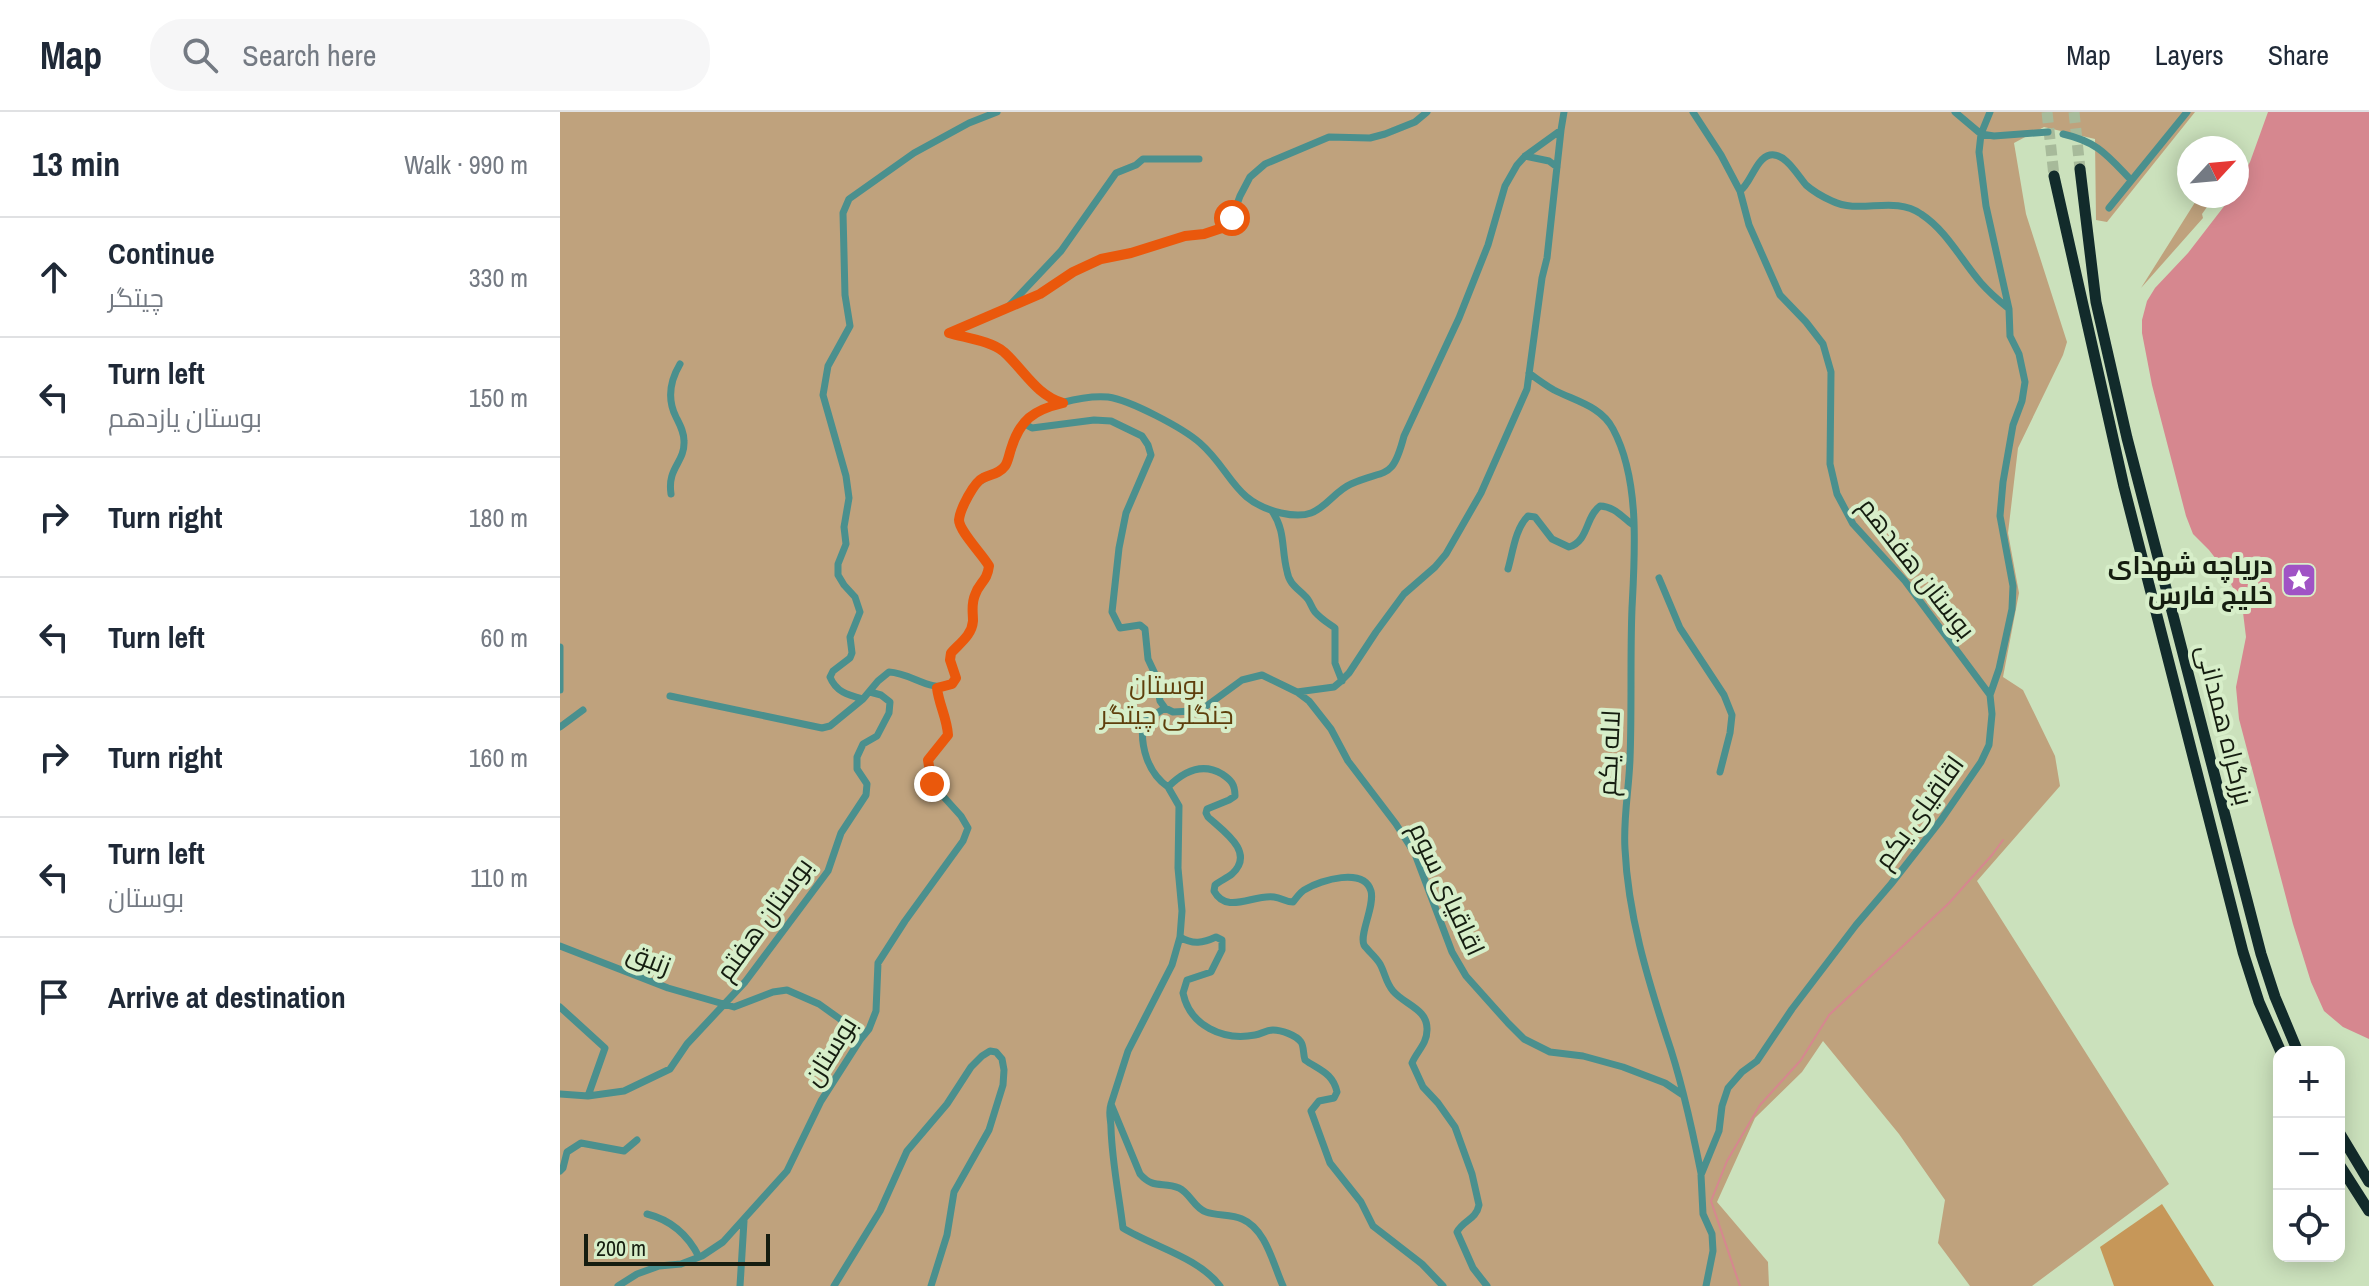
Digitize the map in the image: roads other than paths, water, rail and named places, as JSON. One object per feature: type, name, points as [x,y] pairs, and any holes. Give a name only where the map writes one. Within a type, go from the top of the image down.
[{"type":"highway","name":"بزرگراه همدانی","points":[[2080,169],[2096,302],[2127,438],[2261,954],[2295,1046]]},
{"type":"highway","name":"بزرگراه همدانی","points":[[2054,176],[2124,487],[2243,952],[2259,1002],[2278,1046]]},
{"type":"highway","points":[[2345,1142],[2369,1182]]},
{"type":"highway","points":[[2345,1173],[2369,1211]]},
{"type":"street","points":[[863,699],[843,693],[830,677],[850,658],[850,637],[860,612],[855,597],[838,575],[838,564],[846,544],[844,527],[849,498],[846,476],[823,395],[828,366],[850,326],[845,295],[843,213],[849,199],[914,153],[969,123],[997,112]]},
{"type":"street","points":[[1063,403],[1052,400],[1039,390],[996,347],[949,333],[1040,294],[1073,272],[1101,259],[1222,228],[1232,218],[1250,177],[1265,164],[1329,137],[1370,138],[1385,134],[1415,122],[1427,112]]},
{"type":"street","points":[[1023,423],[1032,428],[1094,420],[1111,421],[1142,436],[1148,445],[1151,455],[1126,513],[1112,612],[1120,628],[1140,625],[1145,629],[1148,659],[1156,676],[1160,701],[1165,708],[1181,713],[1205,707],[1242,680],[1262,675],[1297,692],[1334,687],[1342,681],[1404,594],[1446,554],[1481,493],[1527,389],[1547,258],[1564,112]]},
{"type":"street","name":"بوستان هفدهم","points":[[1693,112],[1740,191],[1749,225],[1780,295],[1823,344],[1831,372],[1830,464],[1837,494],[1853,524],[1905,581],[1990,695]]},
{"type":"street","points":[[1955,112],[1981,134],[2048,132]]},
{"type":"street","points":[[1981,134],[1990,112]]},
{"type":"street","points":[[2109,208],[2187,112]]},
{"type":"street","points":[[670,696],[822,728],[830,726],[863,699],[889,672],[900,672],[937,688],[952,684],[956,678],[951,653],[969,635],[973,623],[973,598],[987,577],[989,566],[962,529],[959,519],[975,484],[984,477],[998,473],[1006,465],[1023,423],[1045,407],[1110,397],[1173,425],[1203,446],[1241,494],[1272,511],[1290,515],[1310,513],[1352,483],[1391,470],[1459,318],[1488,245],[1505,186],[1525,156],[1561,130]]},
{"type":"street","name":"اقاقیای یکم","points":[[1706,1286],[1713,1251],[1712,1234],[1703,1214],[1701,1175],[1719,1131],[1728,1088],[1757,1061],[1792,1009],[1941,820],[1981,762],[1989,745],[1990,695],[2012,609],[2013,586],[2000,516],[2007,456],[2025,382],[2019,354],[2010,336],[2009,309],[1986,206],[1979,152],[1981,134]]},
{"type":"street","points":[[2063,134],[2096,145],[2131,180]]},
{"type":"street","points":[[1740,191],[1763,159],[1776,155],[1814,192],[1838,204],[1907,207],[1919,212],[1940,230],[1980,282],[2009,309]]},
{"type":"street","points":[[1525,156],[1549,161],[1557,167]]},
{"type":"street","points":[[1006,308],[1061,251],[1116,173],[1143,159],[1199,159]]},
{"type":"street","points":[[671,494],[669,480],[685,444],[669,397],[680,364]]},
{"type":"street","name":"لاله یکم","points":[[1529,373],[1551,388],[1592,407],[1606,418],[1614,430],[1625,462],[1632,505],[1635,570],[1625,847],[1633,916],[1683,1095],[1701,1175]]},
{"type":"street","points":[[1508,569],[1519,531],[1528,516],[1535,517],[1552,539],[1569,547],[1582,538],[1589,518],[1600,506],[1614,510],[1633,525]]},
{"type":"street","points":[[1272,511],[1284,538],[1291,582],[1307,597],[1313,610],[1335,628],[1335,663],[1342,681]]},
{"type":"street","points":[[1659,578],[1680,628],[1724,695],[1732,715],[1720,772]]},
{"type":"street","points":[[560,647],[560,690]]},
{"type":"street","name":"بوستان","points":[[618,1286],[659,1266],[681,1264],[699,1257],[723,1242],[744,1221],[787,1171],[821,1101],[869,1029],[876,1011],[878,963],[963,841],[968,828],[932,784],[928,760],[948,735],[937,688]]},
{"type":"street","name":"بوستان هفتم","points":[[560,1094],[588,1096],[624,1091],[670,1069],[687,1044],[725,1005],[775,943],[828,871],[841,833],[866,795],[867,784],[857,769],[857,757],[863,744],[877,736],[889,713],[890,702],[870,692]]},
{"type":"street","name":"اقاقیای سوم","points":[[1297,692],[1320,714],[1348,761],[1396,824],[1415,854],[1452,952],[1466,976],[1508,1023],[1524,1039],[1550,1052],[1583,1056],[1623,1067],[1665,1083],[1683,1095]]},
{"type":"street","points":[[1165,708],[1143,722],[1141,738],[1156,778],[1168,787],[1179,806],[1180,937],[1172,965],[1128,1051],[1108,1112],[1111,1149],[1123,1228],[1210,1272],[1220,1286]]},
{"type":"street","points":[[560,727],[583,710]]},
{"type":"street","points":[[1168,787],[1190,771],[1202,768],[1214,770],[1232,781],[1235,796],[1207,809],[1206,813],[1238,845],[1240,852],[1237,868],[1215,885],[1214,891],[1223,901],[1229,903],[1273,897],[1293,902],[1303,889],[1354,876],[1365,881],[1371,890],[1364,945],[1378,961],[1391,988],[1426,1019],[1426,1041],[1412,1063],[1423,1087],[1438,1103],[1462,1142],[1479,1205],[1477,1214],[1457,1232],[1473,1268],[1487,1286]]},
{"type":"street","points":[[1180,937],[1189,943],[1216,937],[1222,940],[1222,950],[1211,972],[1187,980],[1183,993],[1191,1014],[1201,1024],[1224,1035],[1253,1036],[1277,1030],[1299,1040],[1305,1060],[1330,1074],[1335,1082],[1337,1092],[1334,1098],[1319,1101],[1311,1111],[1330,1163],[1361,1202],[1373,1226],[1422,1264],[1443,1286]]},
{"type":"street","name":"زنبق","points":[[560,946],[668,988],[725,1005]]},
{"type":"street","points":[[725,1005],[734,1007],[787,990],[819,1004],[840,1019],[860,1040]]},
{"type":"street","points":[[560,1007],[605,1048],[588,1096]]},
{"type":"street","points":[[834,1286],[880,1211],[907,1151],[947,1104],[971,1067],[990,1051],[996,1052],[1002,1059],[1003,1085],[989,1130],[954,1192],[947,1235],[931,1286]]},
{"type":"street","points":[[1111,1104],[1134,1165],[1146,1181],[1181,1188],[1203,1212],[1240,1218],[1251,1224],[1264,1239],[1283,1286]]},
{"type":"street","points":[[560,1171],[567,1152],[581,1143],[624,1151],[637,1140]]},
{"type":"street","points":[[647,1214],[675,1227],[689,1240],[699,1257]]},
{"type":"street","points":[[740,1286],[744,1221]]},
{"type":"waterway","points":[[1740,1286],[1711,1201],[1727,1161],[1760,1105],[1801,1060],[1829,1015],[1949,903],[2003,840]]},
{"type":"tunnel","points":[[2047,112],[2054,176]]},
{"type":"tunnel","points":[[2074,112],[2080,169]]},
{"type":"place","name":"دریاچه شهدای خلیج فارس","points":[[2299,580]]},
{"type":"park label","name":"بوستان جنگلی چیتگر","points":[[1167,700]]}]
